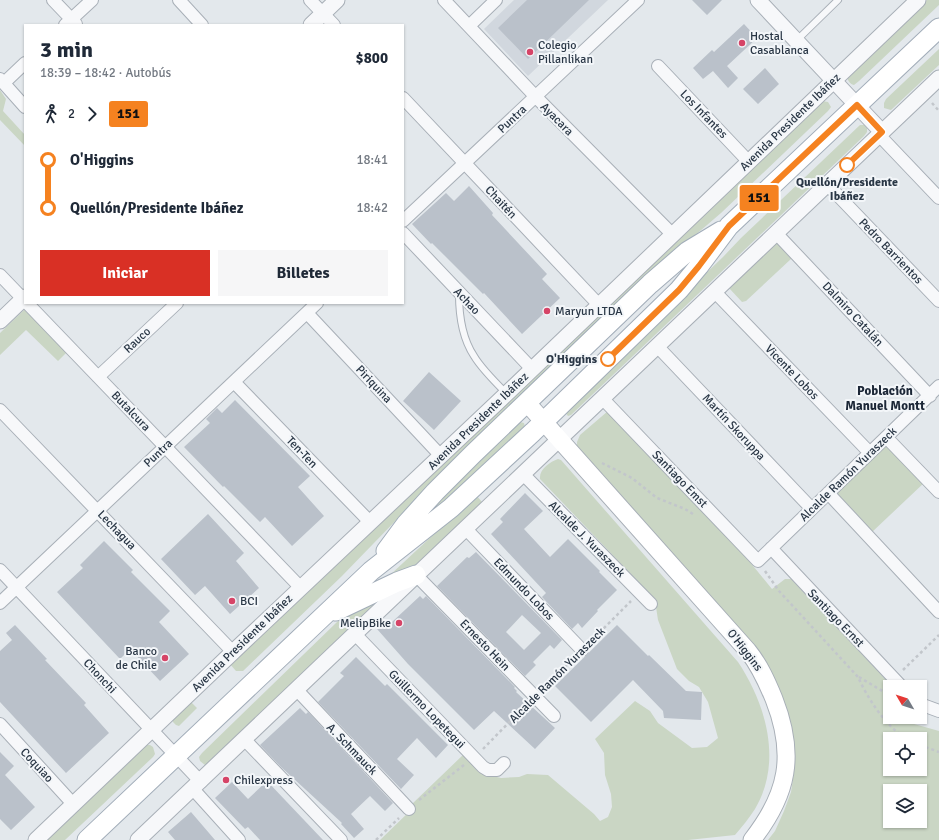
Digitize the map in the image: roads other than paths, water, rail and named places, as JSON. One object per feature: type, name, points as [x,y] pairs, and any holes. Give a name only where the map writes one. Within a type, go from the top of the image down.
[{"type":"main road","name":"Avenida Presidente Ibáñez","points":[[87,840],[370,571],[451,508],[543,422],[679,290],[729,226],[939,28]]},
{"type":"main road","name":"Avenida Presidente Ibáñez","points":[[370,571],[406,524],[472,454],[650,284],[688,251],[729,226]]},
{"type":"main road","name":"O'Higgins","points":[[527,403],[748,651],[766,679],[782,719],[786,742],[786,766],[782,787],[778,798],[764,825],[752,840]]},
{"type":"main road","points":[[319,620],[397,582],[416,575]]},
{"type":"street","points":[[53,0],[71,23],[92,0]]},
{"type":"street","points":[[179,0],[201,24]]},
{"type":"street","points":[[310,0],[333,24]]},
{"type":"street","points":[[312,24],[337,0]]},
{"type":"street","name":"Ayacara","points":[[444,0],[535,96],[673,236]]},
{"type":"street","points":[[468,26],[496,0]]},
{"type":"street","name":"Puntra","points":[[404,220],[638,0]]},
{"type":"street","points":[[758,0],[857,105],[939,198]]},
{"type":"street","name":"Avenida Presidente Ibáñez","points":[[36,840],[673,236],[833,80],[918,0]]},
{"type":"street","points":[[24,64],[2,81],[24,105]]},
{"type":"street","name":"Los Infantes","points":[[658,66],[749,162]]},
{"type":"street","points":[[138,840],[939,78]]},
{"type":"street","name":"Chaitén","points":[[404,99],[599,305]]},
{"type":"street","name":"Pedro Barrientos","points":[[827,184],[939,301]]},
{"type":"street","name":"Dalmiro Catalán","points":[[776,233],[930,396]]},
{"type":"street","name":"Achao","points":[[404,234],[532,369]]},
{"type":"street","name":"Butalcura","points":[[0,275],[24,299]]},
{"type":"street","name":"Vicente Lobos","points":[[714,292],[870,453]]},
{"type":"street","points":[[0,321],[24,301]]},
{"type":"street","name":"Butalcura","points":[[29,304],[301,588]]},
{"type":"street","name":"Rauco","points":[[98,377],[176,304]]},
{"type":"street","name":"Puntra","points":[[0,604],[316,304]]},
{"type":"street","name":"Piriquina","points":[[307,313],[441,456]]},
{"type":"street","name":"Martín Skoruppa","points":[[657,346],[812,509]]},
{"type":"street","name":"Ten-Ten","points":[[234,382],[370,522]]},
{"type":"street","name":"Alcalde Ramón Yuraszeck","points":[[758,561],[939,386]]},
{"type":"street","name":"Santiago Emst","points":[[602,398],[758,561]]},
{"type":"street","name":"Lechagua","points":[[0,410],[233,652]]},
{"type":"street","points":[[886,437],[939,492]]},
{"type":"street","name":"Alcalde J. Yuraszeck","points":[[523,474],[651,604]]},
{"type":"street","points":[[828,493],[939,612]]},
{"type":"street","name":"Edmundo Lobos","points":[[465,528],[582,650]]},
{"type":"street","name":"Santiago Ernst","points":[[770,548],[895,680]]},
{"type":"street","name":"Chonchi","points":[[0,570],[176,756],[239,840]]},
{"type":"street","name":"Ernesto Hein","points":[[416,575],[554,716]]},
{"type":"street","name":"Guillermo Lopetegui","points":[[354,633],[483,767],[488,770],[498,770],[504,763]]},
{"type":"street","name":"A. Schmauck","points":[[296,689],[409,808]]},
{"type":"street","points":[[927,707],[939,712]]},
{"type":"street","name":"Coquiao","points":[[0,724],[74,805]]},
{"type":"street","points":[[244,739],[342,840]]},
{"type":"lane","points":[[796,41],[838,0]]},
{"type":"lane","points":[[459,292],[460,319],[474,357],[507,394]]},
{"type":"place","name":"Hostal Casablanca","points":[[742,43]]},
{"type":"place","name":"Colegio Pillanlikan","points":[[530,52]]},
{"type":"place","name":"Quellón/Presidente Ibáñez","points":[[847,165]]},
{"type":"place","name":"Maryun LTDA","points":[[547,311]]},
{"type":"place","name":"O'Higgins","points":[[608,359]]},
{"type":"place","name":"BCI","points":[[232,601]]},
{"type":"place","name":"MelipBike","points":[[399,623]]},
{"type":"place","name":"Banco de Chile","points":[[165,658]]},
{"type":"place","name":"Chilexpress","points":[[226,780]]},
{"type":"district","name":"Población Manuel Montt","points":[[885,398]]}]
